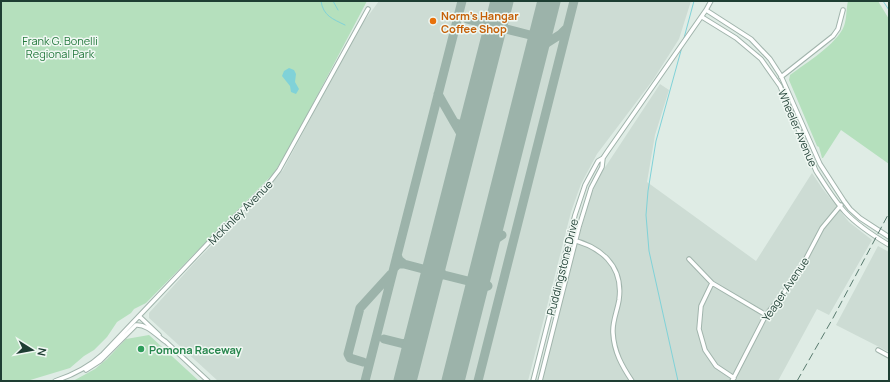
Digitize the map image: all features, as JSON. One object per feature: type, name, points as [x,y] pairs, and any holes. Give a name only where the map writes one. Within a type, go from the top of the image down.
[{"type":"street","name":"Puddingstone Drive","points":[[533,381],[575,215],[585,185],[598,161],[603,158],[702,17],[711,1]]},
{"type":"street","name":"McKinley Avenue","points":[[65,378],[98,359],[215,236],[274,177],[368,9]]},
{"type":"street","name":"Wheeler Avenue","points":[[706,10],[751,39],[770,59],[782,76],[820,164],[844,201],[860,218],[889,237]]},
{"type":"street","points":[[776,80],[832,36],[838,29],[843,10]]},
{"type":"street","name":"Wheeler Avenue","points":[[702,17],[723,29],[762,59],[776,80],[786,99],[816,171],[845,212],[876,238],[889,246]]},
{"type":"street","name":"Puddingstone Drive","points":[[540,381],[586,200],[602,167],[603,158]]},
{"type":"street","name":"Yeager Avenue","points":[[733,379],[766,314],[789,286],[802,266],[822,228],[844,201]]},
{"type":"street","points":[[569,239],[588,244],[604,255],[613,266],[619,290],[619,300],[614,320],[614,341],[621,364],[632,381]]},
{"type":"street","points":[[689,259],[712,283],[766,314]]},
{"type":"street","points":[[712,283],[701,306],[699,329],[705,350],[716,366],[733,379]]},
{"type":"street","points":[[139,316],[208,381]]},
{"type":"street","points":[[55,381],[71,378],[100,361],[136,325],[145,327],[166,342]]},
{"type":"street","points":[[878,350],[889,356]]},
{"type":"shaded area","points":[[379,1],[691,1],[679,39],[653,80],[597,154],[581,184],[571,212],[528,381],[218,381],[149,318],[149,313],[196,261],[263,194],[283,170],[357,31]]},
{"type":"shaded area","points":[[660,84],[669,90],[655,135],[647,182],[756,261],[812,173],[849,222],[872,240],[829,315],[817,309],[778,381],[542,381],[574,254],[591,195],[600,175]]},
{"type":"shaded area","points":[[878,246],[889,252],[889,352],[836,325]]},
{"type":"green space","name":"Frank G. Bonelli Regional Park","points":[[1,1],[367,1],[287,153],[273,174],[146,303],[134,309],[131,313],[117,322],[107,337],[94,350],[70,368],[27,381],[1,381]]},
{"type":"green space","points":[[848,1],[878,1],[889,19],[889,164],[841,130],[822,158],[819,147],[817,146],[789,80],[790,75],[835,40],[845,23]]},
{"type":"green space","name":"Pomona Raceway","points":[[149,335],[199,381],[73,381],[95,369],[126,339]]},
{"type":"water","points":[[289,68],[294,70],[296,74],[295,82],[299,89],[296,94],[291,92],[290,86],[282,76],[284,71]]},
{"type":"waterway","points":[[321,1],[326,14],[345,25]]},
{"type":"waterway","points":[[333,1],[338,10]]},
{"type":"waterway","points":[[684,38],[694,1]]},
{"type":"waterway","points":[[883,1],[889,10]]},
{"type":"waterway","points":[[678,381],[649,251],[646,215],[648,191],[656,141],[682,47]]},
{"type":"taxiway","points":[[365,381],[462,1]]},
{"type":"taxiway","points":[[478,381],[574,1]]},
{"type":"taxiway","points":[[492,37],[498,31],[506,29],[501,24],[498,14]]},
{"type":"taxiway","points":[[492,37],[491,29],[485,24],[494,21],[498,14]]},
{"type":"taxiway","points":[[467,19],[485,24]]},
{"type":"taxiway","points":[[536,53],[535,41],[530,35],[538,32],[543,25]]},
{"type":"taxiway","points":[[506,29],[530,35]]},
{"type":"taxiway","points":[[537,52],[539,48],[561,34],[566,29]]},
{"type":"taxiway","points":[[438,94],[454,122]]},
{"type":"taxiway","points":[[464,150],[464,139],[454,122],[458,124],[465,124],[473,116]]},
{"type":"taxiway","points":[[487,250],[493,241],[502,235],[497,235],[494,233],[493,227]]},
{"type":"taxiway","points":[[394,268],[398,264],[404,264],[399,260],[397,255]]},
{"type":"taxiway","points":[[431,281],[427,272],[423,269],[430,267],[436,262]]},
{"type":"taxiway","points":[[432,279],[438,275],[444,275],[439,271],[436,263]]},
{"type":"taxiway","points":[[404,264],[423,269]]},
{"type":"taxiway","points":[[476,293],[474,287],[468,281],[475,279],[481,273]]},
{"type":"taxiway","points":[[476,293],[482,287],[488,286],[482,280],[481,273]]},
{"type":"taxiway","points":[[363,362],[350,358],[348,354],[360,308],[391,274]]},
{"type":"taxiway","points":[[444,275],[468,281]]},
{"type":"taxiway","points":[[412,354],[410,349],[404,344],[412,341],[417,336]]},
{"type":"taxiway","points":[[384,339],[404,344]]},
{"type":"runway","points":[[405,381],[502,1]]},
{"type":"runway","points":[[453,381],[549,1]]},
{"type":"railway","points":[[797,381],[833,318],[889,213]]},
{"type":"place","name":"Norm's Hangar Coffee Shop","points":[[433,21]]},
{"type":"place","name":"Pomona Raceway","points":[[141,349]]}]
